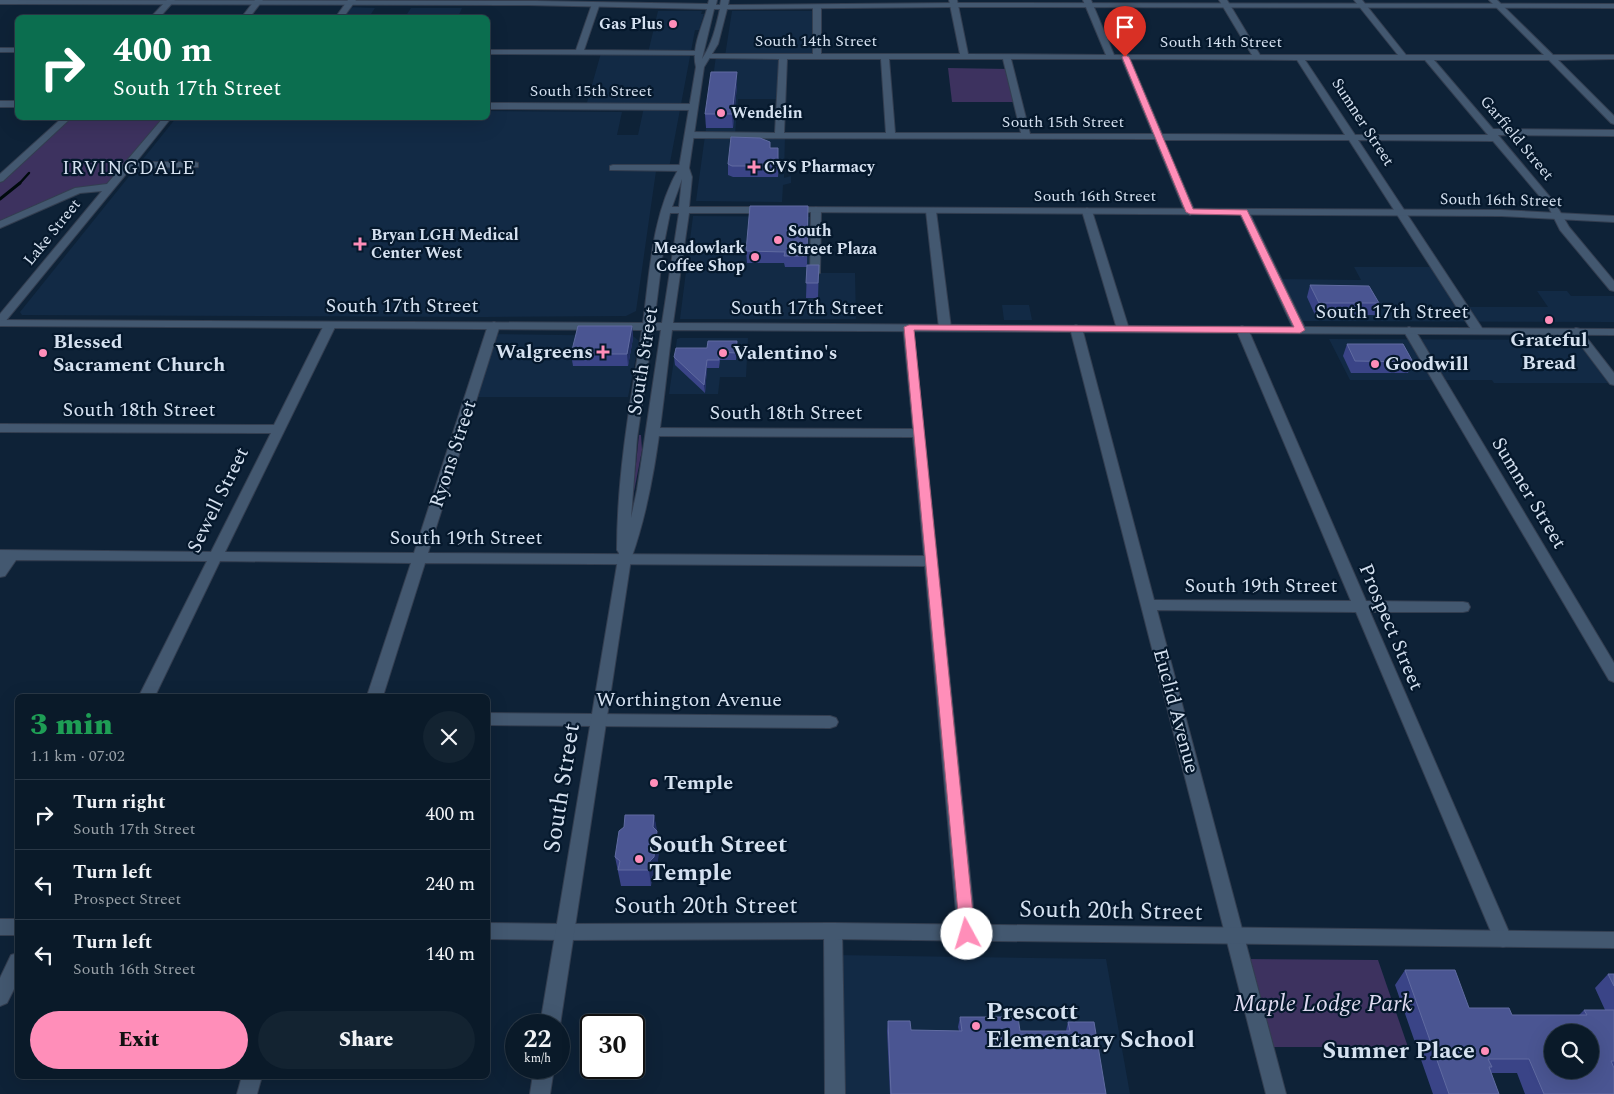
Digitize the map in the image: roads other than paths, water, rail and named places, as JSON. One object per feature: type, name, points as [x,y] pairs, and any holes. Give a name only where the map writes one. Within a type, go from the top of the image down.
[{"type":"main road","name":"Garfield Street","points":[[1558,216],[1564,228],[1614,288]]},
{"type":"main road","name":"South 17th Street","points":[[0,322],[648,326]]},
{"type":"street","points":[[157,15],[170,1]]},
{"type":"street","points":[[247,15],[258,1]]},
{"type":"street","points":[[341,15],[351,1]]},
{"type":"street","points":[[0,2],[1496,3],[1614,6]]},
{"type":"street","points":[[528,3],[595,6],[712,3]]},
{"type":"street","name":"South Street","points":[[624,559],[622,514],[627,468],[666,210],[672,188],[684,168],[700,67],[699,53],[712,3]]},
{"type":"street","name":"South Street","points":[[700,67],[708,56],[718,32],[724,3]]},
{"type":"street","points":[[817,3],[817,56]]},
{"type":"street","points":[[953,3],[964,56]]},
{"type":"street","points":[[1089,3],[1111,57]]},
{"type":"street","points":[[1225,3],[1257,57]]},
{"type":"street","points":[[1360,3],[1404,58]]},
{"type":"street","points":[[1496,3],[1614,120]]},
{"type":"street","points":[[579,52],[595,6]]},
{"type":"street","points":[[0,50],[15,50]]},
{"type":"street","points":[[490,52],[699,53]]},
{"type":"street","points":[[779,135],[783,55]]},
{"type":"street","name":"South 14th Street","points":[[708,56],[1614,57]]},
{"type":"street","points":[[885,56],[891,136]]},
{"type":"street","points":[[1006,56],[1026,136]]},
{"type":"street","points":[[1125,57],[1190,212]]},
{"type":"street","name":"Sumner Street","points":[[1300,58],[1354,138],[1478,331]]},
{"type":"street","name":"Garfield Street","points":[[1428,58],[1552,205],[1558,216]]},
{"type":"street","points":[[0,104],[15,104]]},
{"type":"street","name":"South 15th Street","points":[[490,106],[694,106]]},
{"type":"street","points":[[0,179],[65,120]]},
{"type":"street","name":"Lake Street","points":[[0,322],[165,120]]},
{"type":"street","name":"South 15th Street","points":[[690,135],[1354,138],[1614,133]]},
{"type":"street","points":[[0,165],[15,165]]},
{"type":"street","points":[[128,165],[195,166]]},
{"type":"street","points":[[613,168],[684,168]]},
{"type":"street","name":"South Street","points":[[552,1014],[624,559],[635,528],[641,502],[652,432],[684,210],[687,177],[684,168]]},
{"type":"street","points":[[0,225],[78,190],[110,187]]},
{"type":"street","name":"South 16th Street","points":[[666,210],[1501,213],[1614,219]]},
{"type":"street","points":[[815,273],[816,210]]},
{"type":"street","points":[[931,211],[945,328]]},
{"type":"street","points":[[1087,211],[1123,329]]},
{"type":"street","points":[[1244,212],[1300,330]]},
{"type":"street","name":"Sewell Street","points":[[148,694],[330,325]]},
{"type":"street","name":"Ryons Street","points":[[376,694],[494,325]]},
{"type":"street","name":"South 17th Street","points":[[648,326],[1614,332]]},
{"type":"street","points":[[909,327],[967,934]]},
{"type":"street","name":"Euclid Avenue","points":[[1076,328],[1276,1094]]},
{"type":"street","name":"Prospect Street","points":[[1242,330],[1503,939]]},
{"type":"street","name":"Sumner Street","points":[[1409,330],[1614,676]]},
{"type":"street","points":[[1576,332],[1614,381]]},
{"type":"street","name":"South 18th Street","points":[[0,428],[278,429]]},
{"type":"street","name":"South 18th Street","points":[[652,432],[919,433]]},
{"type":"street","points":[[0,572],[6,555]]},
{"type":"street","name":"South 19th Street","points":[[6,555],[931,561]]},
{"type":"street","name":"South 19th Street","points":[[1148,605],[1463,607]]},
{"type":"street","name":"Worthington Avenue","points":[[490,719],[830,722]]},
{"type":"street","points":[[0,927],[15,927]]},
{"type":"street","name":"South 20th Street","points":[[490,931],[833,931],[1614,940]]},
{"type":"street","points":[[833,931],[835,1094]]},
{"type":"street","points":[[0,997],[15,967]]},
{"type":"street","points":[[247,1094],[251,1079]]},
{"type":"street","points":[[540,1094],[542,1079]]},
{"type":"waterway","points":[[20,183],[29,173]]},
{"type":"waterway","points":[[0,199],[20,183]]},
{"type":"place","name":"Gas Plus","points":[[673,24]]},
{"type":"place","name":"Wendelin","points":[[721,113]]},
{"type":"place","name":"CVS Pharmacy","points":[[754,167]]},
{"type":"place","name":"South Street Plaza","points":[[778,240]]},
{"type":"place","name":"Bryan LGH Medical Center West","points":[[360,244]]},
{"type":"place","name":"Meadowlark Coffee Shop","points":[[755,257]]},
{"type":"place","name":"Grateful Bread","points":[[1549,320]]},
{"type":"place","name":"Walgreens","points":[[603,352]]},
{"type":"place","name":"Blessed Sacrament Church","points":[[43,353]]},
{"type":"place","name":"Valentino's","points":[[723,353]]},
{"type":"place","name":"Goodwill","points":[[1375,364]]},
{"type":"place","name":"Temple","points":[[654,783]]},
{"type":"place","name":"South Street Temple","points":[[639,859]]},
{"type":"place","name":"Prescott Elementary School","points":[[976,1026]]},
{"type":"place","name":"Sumner Place","points":[[1485,1051]]},
{"type":"district","name":"IRVINGDALE","points":[[129,168]]},
{"type":"park label","name":"Maple Lodge Park","points":[[1323,1004]]}]
